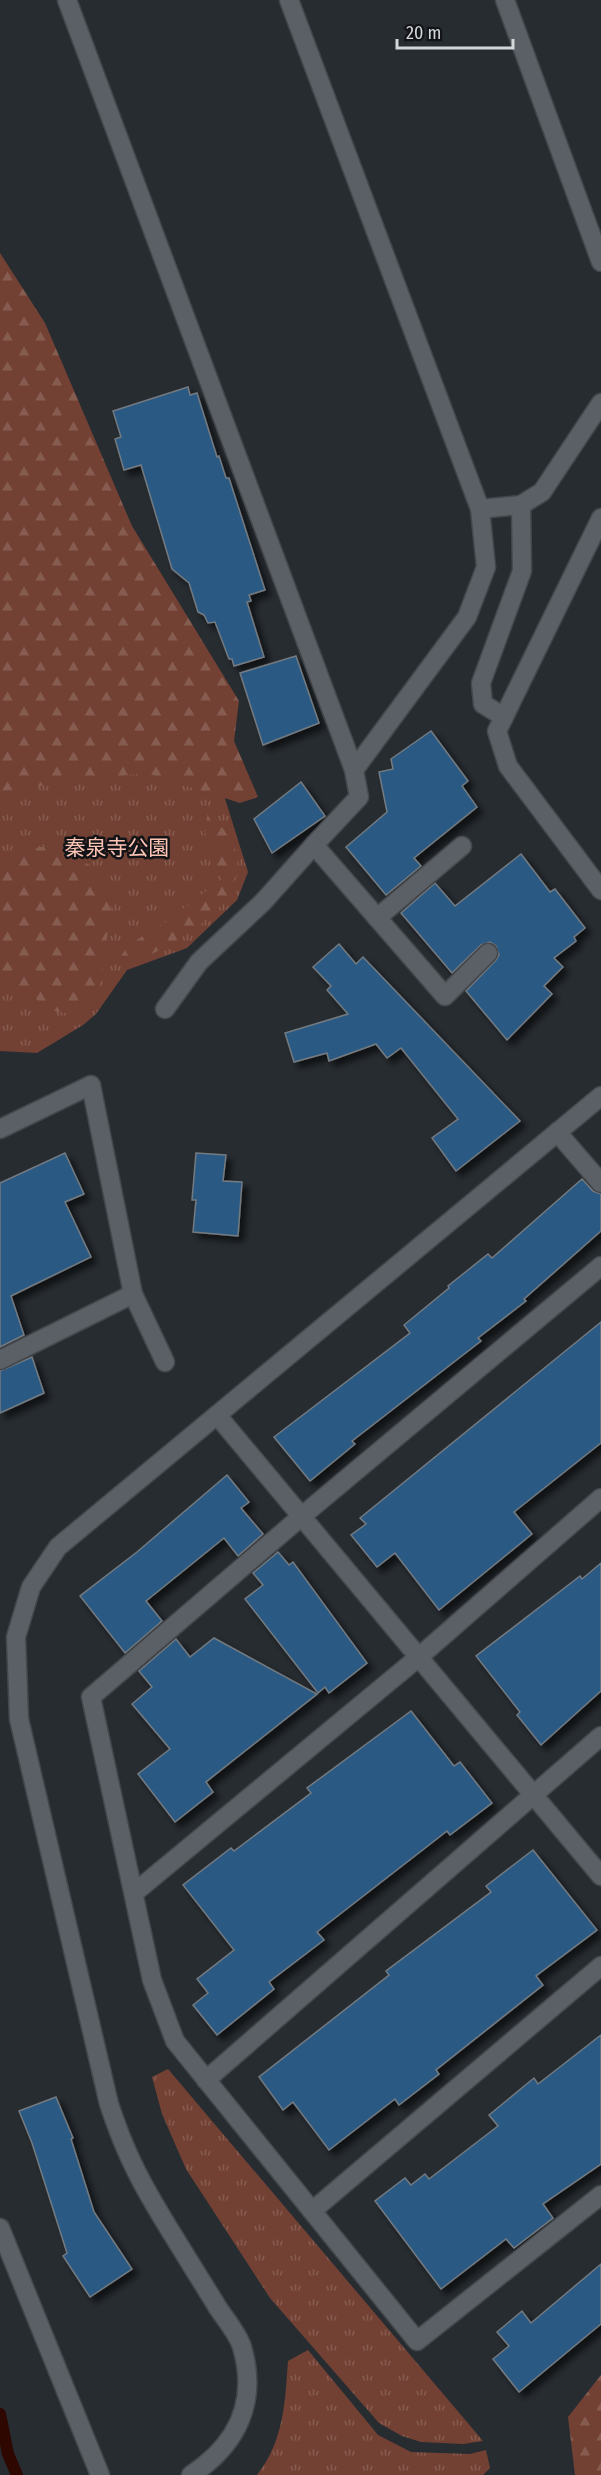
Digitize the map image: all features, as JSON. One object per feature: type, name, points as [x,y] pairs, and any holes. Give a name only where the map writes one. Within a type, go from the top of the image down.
[{"type":"street","points":[[67,0],[354,770],[358,797],[263,903],[200,962],[165,1009]]},
{"type":"street","points":[[289,0],[480,509],[486,567],[467,617],[354,770]]},
{"type":"street","points":[[505,0],[601,262]]},
{"type":"street","points":[[480,509],[521,505],[542,492],[601,403]]},
{"type":"street","points":[[504,717],[483,704],[481,683],[522,571],[521,505]]},
{"type":"street","points":[[601,518],[497,731],[508,766],[601,890]]},
{"type":"street","points":[[314,845],[444,996],[488,953]]},
{"type":"street","points":[[377,918],[462,846]]},
{"type":"street","points":[[0,1129],[91,1085],[133,1294],[165,1362]]},
{"type":"street","points":[[191,2475],[212,2461],[225,2445],[236,2428],[246,2404],[248,2382],[242,2345],[126,2155],[109,2104],[20,1719],[16,1637],[31,1587],[58,1547],[601,1096]]},
{"type":"street","points":[[557,1132],[601,1183]]},
{"type":"street","points":[[601,1266],[302,1516],[91,1698],[152,1980],[175,2041],[417,2340],[601,2195]]},
{"type":"street","points":[[0,1360],[133,1294]]},
{"type":"street","points":[[217,1415],[601,1876]]},
{"type":"street","points":[[134,1893],[420,1656],[601,1498]]},
{"type":"street","points":[[206,2079],[601,1736]]},
{"type":"street","points":[[312,2211],[601,1966]]},
{"type":"street","points":[[0,2228],[100,2475]]},
{"type":"green space","points":[[0,253],[45,323],[132,526],[239,701],[234,741],[258,797],[240,803],[146,773],[0,791]]},
{"type":"green space","name":"秦泉寺公園","points":[[0,563],[216,770],[248,872],[237,900],[187,948],[127,970],[96,1014],[83,1025],[37,1053],[0,1051]]},
{"type":"green space","points":[[208,811],[229,836],[237,859],[235,881],[225,901],[187,934],[123,968],[118,960],[129,945],[165,922],[221,880],[205,832]]},
{"type":"green space","points":[[56,845],[98,870],[112,904],[100,984],[71,1014],[49,1010],[27,991],[0,985],[0,853]]},
{"type":"green space","points":[[168,2069],[483,2441],[463,2444],[421,2442],[402,2436],[379,2423],[270,2298],[186,2169],[162,2114],[152,2077]]},
{"type":"green space","points":[[308,2350],[378,2435],[411,2452],[470,2454],[486,2450],[490,2468],[483,2475],[257,2475],[273,2449],[282,2421],[288,2361]]},
{"type":"green space","points":[[601,2375],[601,2475],[575,2475],[568,2417]]},
{"type":"building","points":[[188,387],[190,395],[197,393],[217,457],[219,456],[226,478],[229,478],[265,590],[249,595],[251,601],[247,602],[264,657],[234,666],[232,659],[229,659],[215,622],[208,623],[204,615],[198,612],[189,583],[172,569],[141,465],[124,470],[115,439],[121,437],[113,411]]},
{"type":"building","points":[[296,656],[319,723],[263,745],[240,673]]},
{"type":"building","points":[[431,731],[468,781],[462,786],[477,807],[414,858],[421,866],[386,895],[346,847],[387,812],[379,772],[393,769],[391,759]]},
{"type":"building","points":[[301,782],[325,816],[272,853],[254,819]]},
{"type":"building","points":[[521,854],[550,892],[555,889],[585,928],[574,937],[576,941],[554,958],[563,967],[544,986],[552,994],[507,1040],[466,991],[496,960],[499,955],[496,946],[490,942],[481,945],[452,973],[401,913],[435,883],[455,906]]},
{"type":"building","points":[[339,944],[356,964],[363,957],[520,1121],[456,1171],[432,1138],[458,1119],[401,1048],[387,1058],[376,1044],[329,1061],[327,1053],[294,1062],[285,1033],[348,1014],[327,990],[331,986],[313,967]]},
{"type":"building","points":[[65,1153],[84,1194],[65,1202],[91,1257],[11,1296],[24,1335],[0,1347],[0,1183]]},
{"type":"building","points":[[196,1153],[226,1155],[223,1181],[242,1182],[238,1236],[193,1232],[196,1200],[192,1200]]},
{"type":"building","points":[[582,1179],[593,1191],[601,1194],[601,1231],[524,1299],[526,1301],[478,1338],[481,1341],[352,1441],[355,1444],[310,1481],[274,1437],[410,1333],[404,1325],[488,1254],[492,1258]]},
{"type":"building","points":[[601,1322],[601,1443],[514,1512],[532,1534],[439,1610],[395,1553],[377,1567],[351,1535],[366,1524],[360,1518]]},
{"type":"building","points":[[32,1357],[44,1393],[0,1413],[0,1371]]},
{"type":"building","points":[[227,1475],[249,1502],[241,1508],[263,1534],[238,1556],[224,1538],[146,1601],[162,1621],[125,1653],[80,1596],[137,1552]]},
{"type":"building","points":[[278,1552],[289,1565],[293,1562],[367,1663],[329,1693],[325,1687],[318,1693],[245,1599],[263,1585],[253,1573]]},
{"type":"building","points":[[601,1563],[601,1691],[541,1745],[517,1715],[520,1712],[476,1656],[580,1576],[582,1579]]},
{"type":"building","points":[[214,1638],[317,1694],[206,1782],[213,1792],[175,1822],[138,1774],[170,1749],[132,1704],[152,1687],[139,1671],[176,1639],[190,1657]]},
{"type":"building","points":[[411,1711],[454,1766],[460,1762],[492,1803],[450,1835],[447,1831],[317,1932],[324,1940],[269,1982],[274,1989],[217,2035],[193,2005],[208,1993],[197,1979],[234,1950],[183,1885],[231,1848],[234,1851],[311,1793],[307,1788]]},
{"type":"building","points":[[533,1850],[597,1930],[536,1976],[543,1985],[436,2070],[439,2074],[399,2105],[395,2099],[329,2150],[293,2102],[283,2110],[259,2077],[389,1975],[386,1971],[491,1892],[486,1886]]},
{"type":"building","points":[[601,2035],[601,2164],[543,2204],[553,2218],[514,2248],[506,2239],[441,2289],[375,2201],[405,2178],[411,2185],[425,2174],[429,2179],[498,2126],[489,2115],[534,2078],[538,2084]]},
{"type":"building","points":[[56,2097],[73,2138],[71,2139],[94,2212],[132,2269],[90,2297],[63,2256],[67,2253],[32,2143],[19,2111]]},
{"type":"building","points":[[601,2264],[601,2324],[519,2392],[493,2359],[509,2346],[497,2332],[522,2311],[531,2323]]},
{"type":"waterway","points":[[0,2414],[8,2454],[17,2475]]}]
